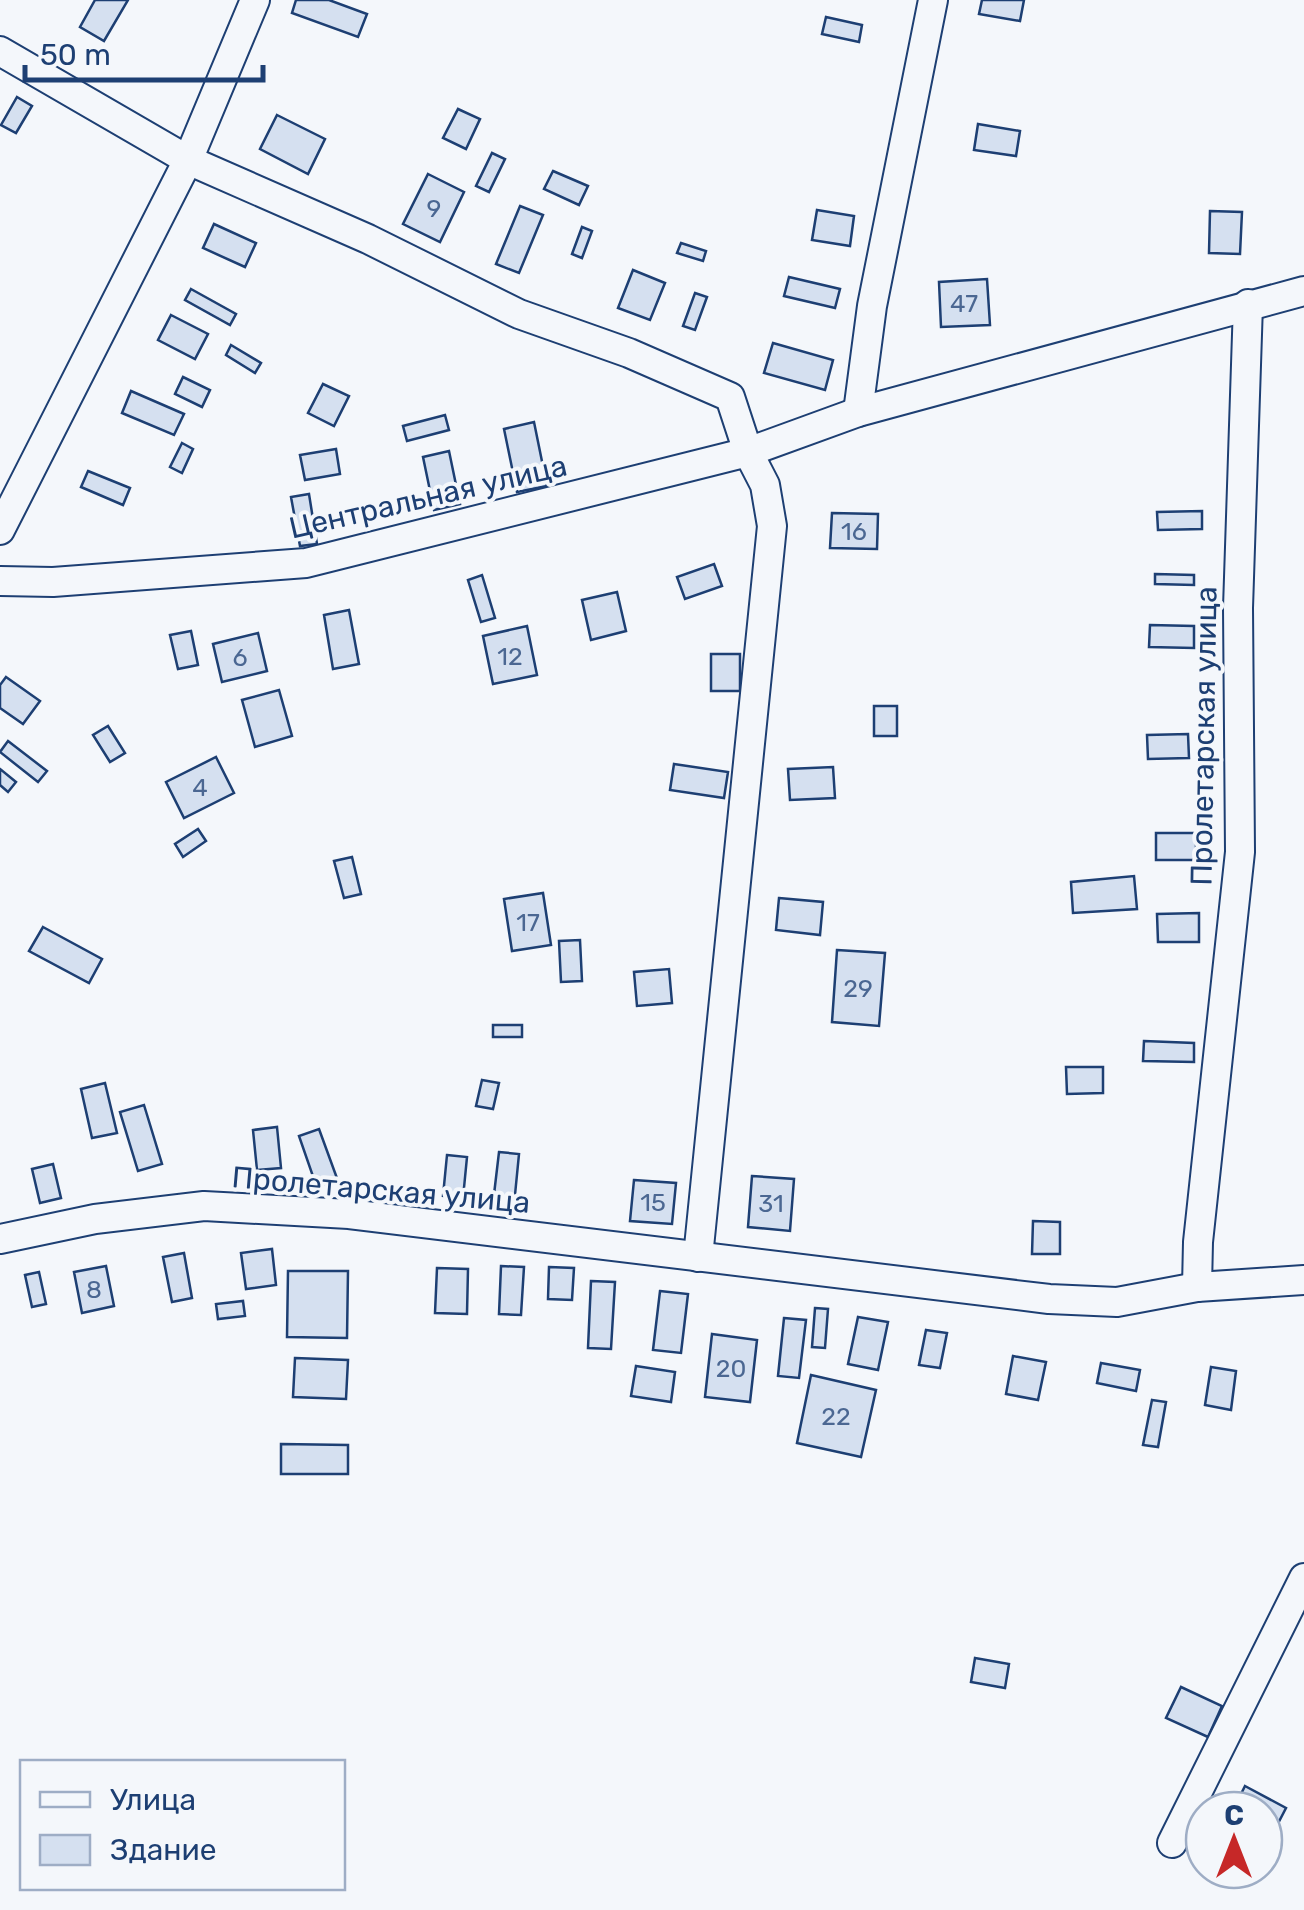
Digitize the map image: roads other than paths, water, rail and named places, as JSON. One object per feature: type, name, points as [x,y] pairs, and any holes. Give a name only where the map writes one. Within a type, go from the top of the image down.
[{"type":"street","points":[[0,530],[188,160],[255,0]]},
{"type":"street","points":[[858,412],[872,306],[933,0]]},
{"type":"street","points":[[0,51],[188,160],[368,239],[518,314],[629,353],[730,397],[748,452],[766,485],[772,526],[698,1257]]},
{"type":"street","name":"Центральная улица","points":[[0,581],[53,582],[306,563],[748,452],[858,412],[1304,291]]},
{"type":"street","name":"Пролетарская улица","points":[[1197,1287],[1240,852],[1238,608],[1248,304]]},
{"type":"street","name":"Пролетарская улица","points":[[0,1239],[95,1219],[204,1206],[349,1214],[1049,1299],[1117,1302],[1197,1287],[1304,1280]]},
{"type":"street","points":[[1172,1843],[1304,1578]]}]
